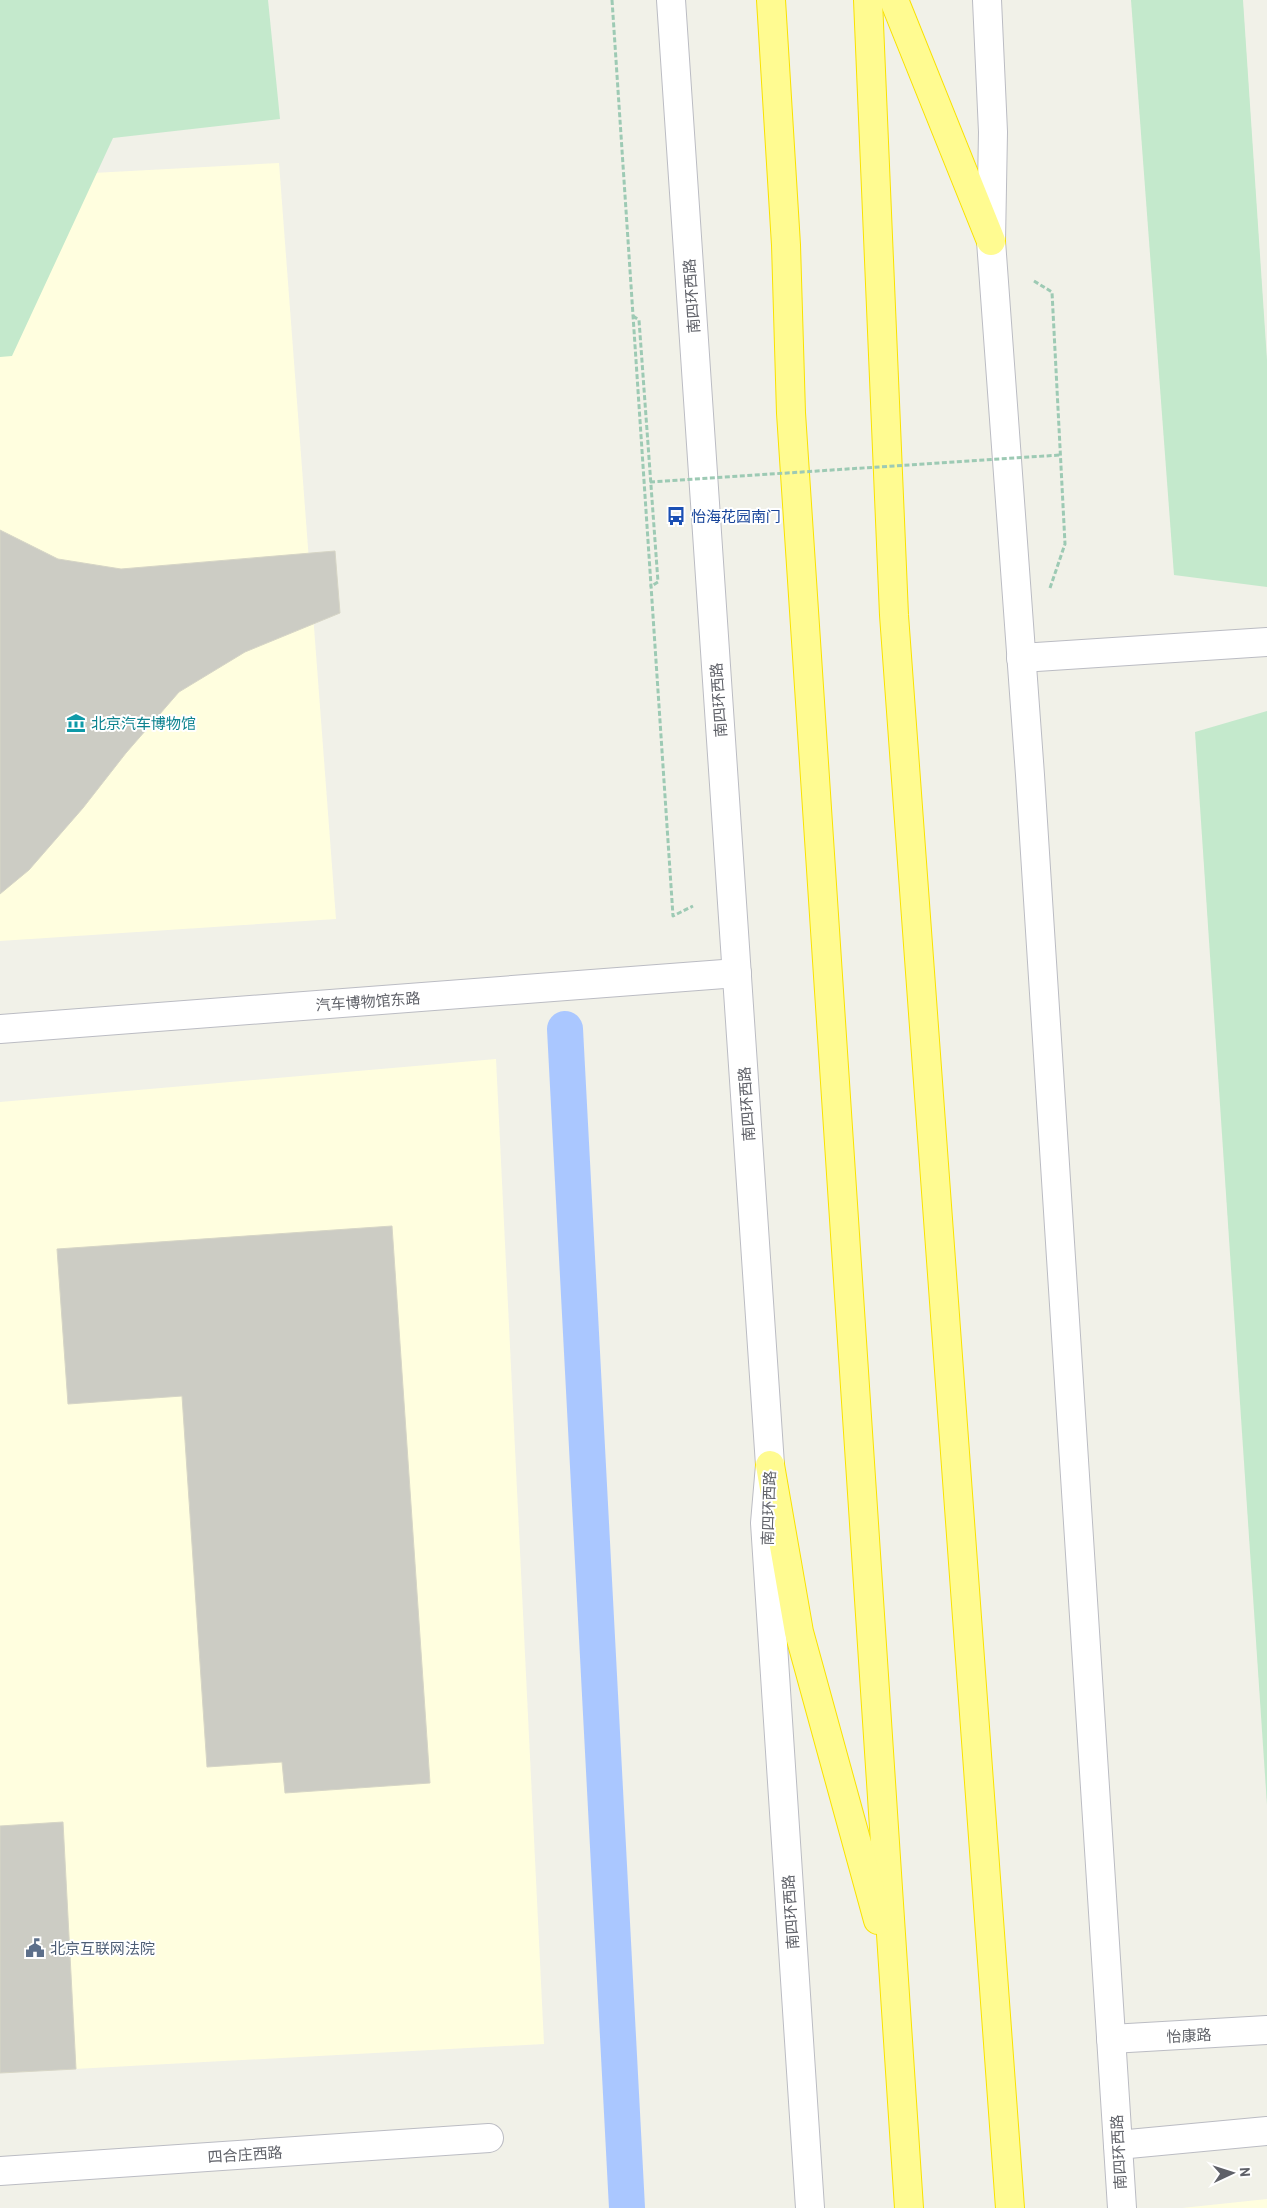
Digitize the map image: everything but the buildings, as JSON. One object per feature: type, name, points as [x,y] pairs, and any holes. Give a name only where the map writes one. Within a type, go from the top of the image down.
[{"type":"highway","points":[[771,0],[786,245],[791,413],[909,2208]]},
{"type":"highway","points":[[868,0],[894,614],[1010,2208]]},
{"type":"highway","points":[[894,0],[991,241]]},
{"type":"highway","points":[[770,1465],[799,1632],[894,1976]]},
{"type":"main road","name":"南四环西路","points":[[671,0],[770,1465],[765,1523],[810,2208]]},
{"type":"main road","name":"南四环西路","points":[[987,0],[993,132],[991,241],[1021,658],[1122,2208]]},
{"type":"main road","points":[[1021,658],[1267,642]]},
{"type":"main road","name":"汽车博物馆东路","points":[[0,1029],[737,973]]},
{"type":"main road","name":"怡康路","points":[[1111,2039],[1267,2030]]},
{"type":"main road","points":[[1118,2145],[1267,2131]]},
{"type":"main road","name":"四合庄西路","points":[[0,2171],[489,2138]]},
{"type":"path","points":[[612,0],[672,916],[693,906]]},
{"type":"path","points":[[1034,281],[1052,292],[1065,544],[1049,591]]},
{"type":"path","points":[[632,316],[639,320],[658,582],[650,588]]},
{"type":"path","points":[[650,482],[1060,454]]},
{"type":"shaded area","points":[[0,0],[268,0],[280,119],[113,138],[12,356],[0,357]]},
{"type":"shaded area","points":[[1131,0],[1243,0],[1267,360],[1267,587],[1174,575]]},
{"type":"shaded area","points":[[279,163],[336,919],[0,941],[0,178]]},
{"type":"shaded area","points":[[1267,711],[1267,1805],[1195,732]]},
{"type":"shaded area","points":[[496,1059],[544,2044],[0,2073],[0,1102]]},
{"type":"shaded area","points":[[1267,2199],[1267,2208],[1182,2208]]},
{"type":"waterway","points":[[565,1029],[627,2208]]},
{"type":"place","name":"怡海花园南门","points":[[676,516]]},
{"type":"place","name":"北京汽车博物馆","points":[[76,723]]},
{"type":"place","name":"北京互联网法院","points":[[35,1948]]}]
